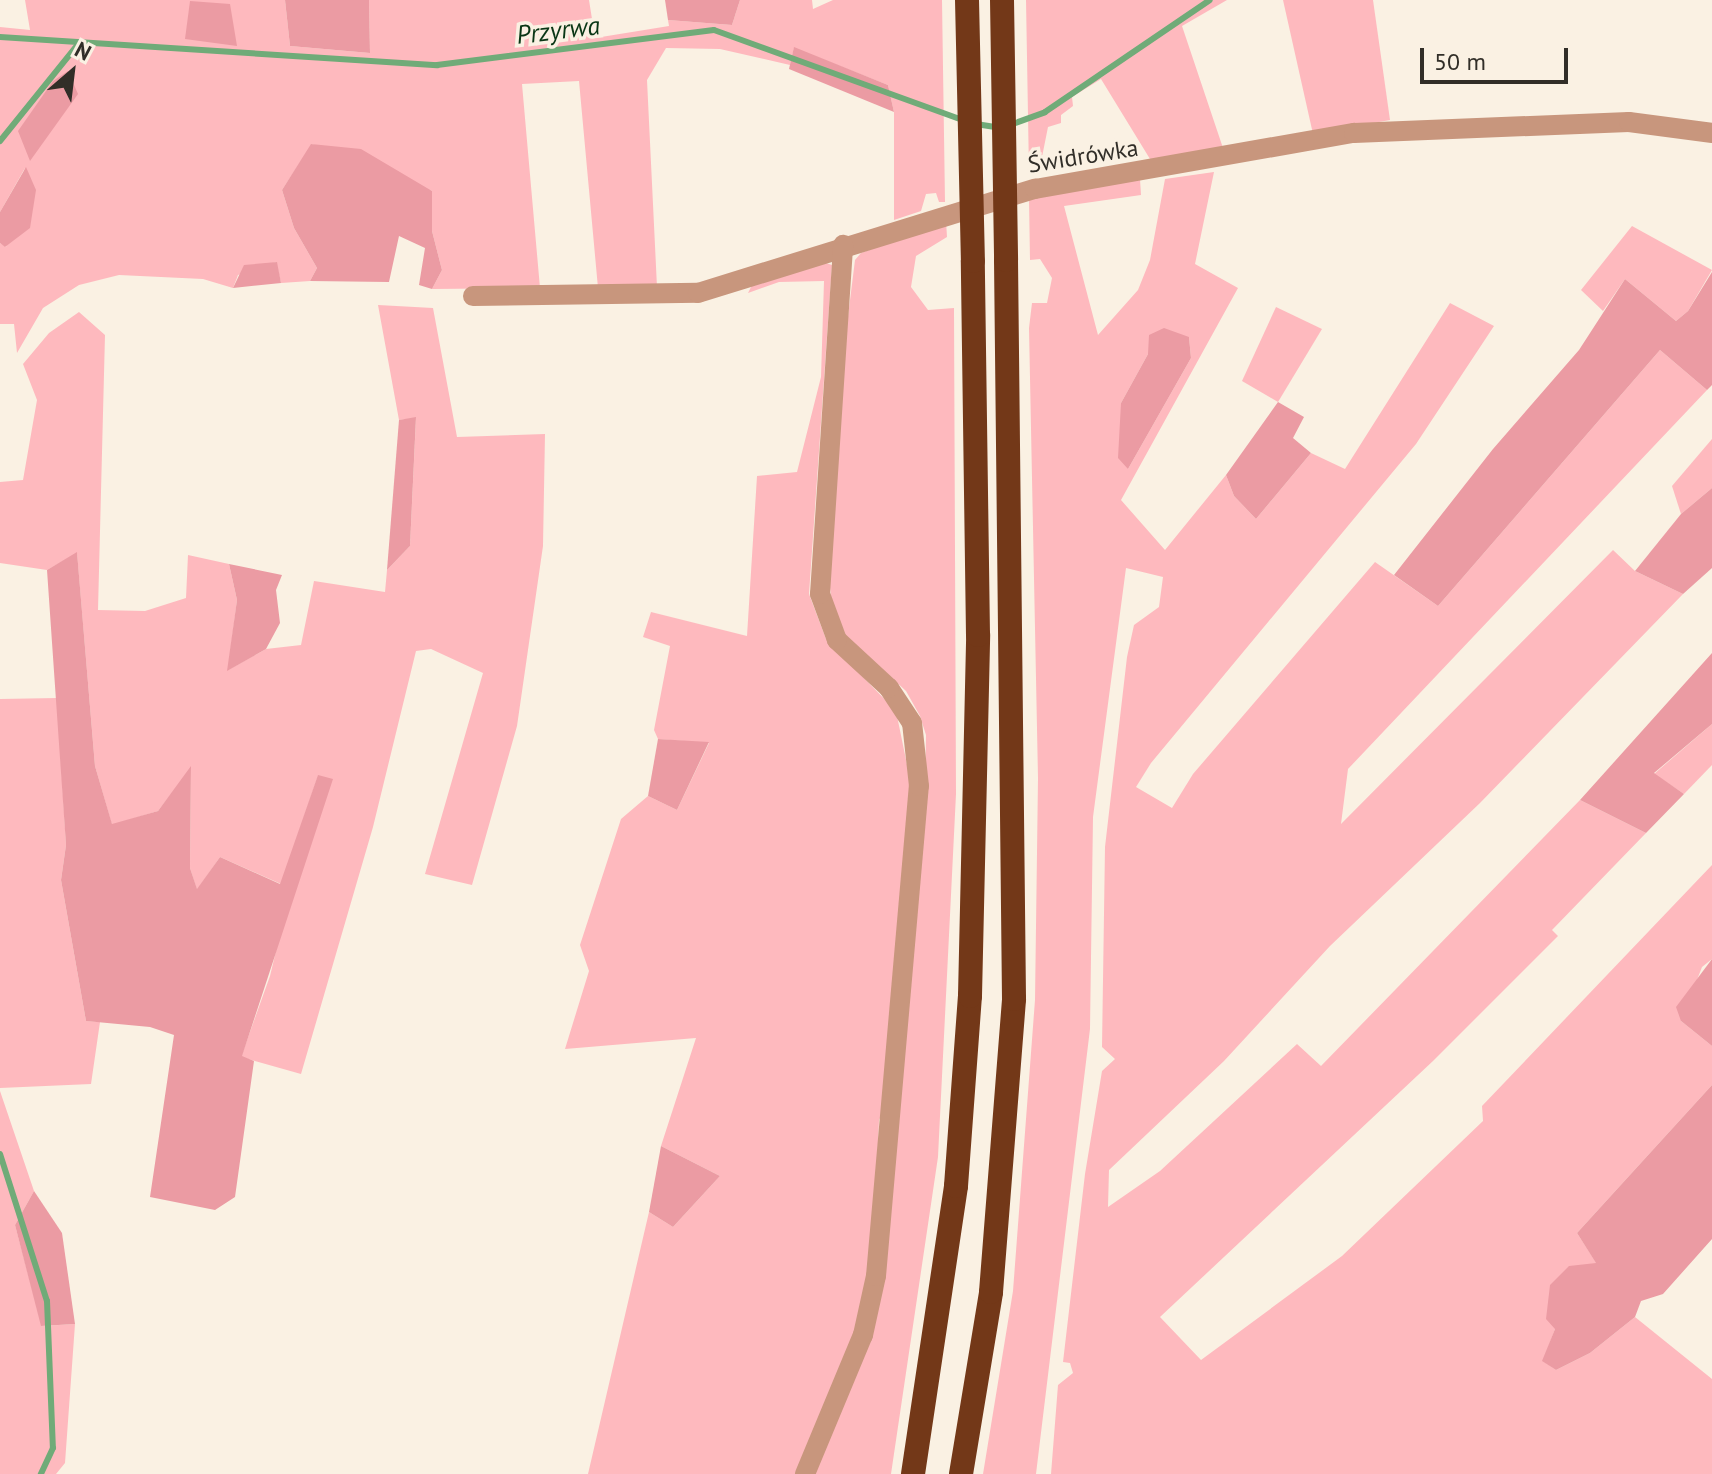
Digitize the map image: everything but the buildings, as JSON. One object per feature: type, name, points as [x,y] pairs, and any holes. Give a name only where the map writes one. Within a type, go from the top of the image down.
[{"type":"highway","points":[[913,1474],[956,1186],[970,996],[978,635],[967,0]]},
{"type":"highway","points":[[961,1474],[991,1292],[1014,999],[1002,0]]},
{"type":"street","name":"Świdrówka","points":[[473,296],[698,293],[843,245],[1035,189],[1354,133],[1629,122],[1712,133]]},
{"type":"street","points":[[805,1474],[863,1335],[876,1276],[919,786],[912,723],[889,688],[837,640],[820,594],[843,245]]},
{"type":"shaded area","points":[[25,0],[285,0],[290,46],[370,53],[369,0],[589,0],[595,38],[669,26],[668,20],[732,25],[740,0],[812,0],[813,9],[833,0],[942,0],[945,202],[939,202],[936,193],[926,194],[921,211],[894,220],[894,112],[888,85],[794,48],[790,65],[720,49],[666,48],[647,80],[657,287],[598,288],[579,81],[522,84],[540,288],[432,289],[442,270],[432,231],[432,191],[312,144],[282,190],[294,228],[317,268],[310,281],[281,283],[276,262],[238,275],[233,288],[203,279],[119,275],[79,285],[43,308],[17,353],[14,324],[0,324],[0,243],[6,247],[25,168],[0,212],[0,27],[30,30]]},
{"type":"shaded area","points":[[285,0],[369,0],[370,53],[290,46]]},
{"type":"shaded area","points":[[665,0],[740,0],[732,25],[668,20]]},
{"type":"shaded area","points":[[1026,0],[1227,0],[1182,26],[1225,154],[1150,159],[1101,79],[1072,97],[1073,106],[1061,115],[1061,123],[1048,127],[1040,167],[1029,173]]},
{"type":"shaded area","points":[[1283,0],[1373,0],[1390,120],[1313,134]]},
{"type":"shaded area","points":[[190,1],[230,4],[237,46],[185,39]]},
{"type":"shaded area","points":[[794,47],[888,85],[894,112],[789,69]]},
{"type":"shaded area","points":[[68,71],[78,94],[30,161],[18,131],[53,81]]},
{"type":"shaded area","points":[[311,144],[361,149],[432,191],[432,231],[442,270],[432,289],[419,285],[425,248],[399,236],[389,282],[310,281],[317,268],[294,228],[282,190]]},
{"type":"shaded area","points":[[26,167],[36,190],[30,228],[5,247],[0,243],[0,212]]},
{"type":"shaded area","points":[[1214,172],[1195,264],[1238,288],[1121,500],[1165,550],[1226,475],[1234,496],[1256,519],[1311,453],[1345,469],[1450,303],[1494,326],[1416,444],[1151,763],[1136,787],[1172,808],[1193,774],[1375,562],[1438,606],[1660,350],[1707,390],[1348,769],[1341,824],[1613,550],[1635,571],[1683,594],[1480,803],[1330,946],[1224,1061],[1109,1170],[1108,1207],[1160,1171],[1297,1044],[1321,1066],[1580,800],[1646,833],[1552,930],[1558,936],[1433,1061],[1160,1317],[1201,1360],[1342,1256],[1483,1121],[1482,1106],[1712,865],[1712,959],[1702,967],[1681,1021],[1712,1046],[1712,1085],[1577,1233],[1597,1264],[1555,1329],[1543,1361],[1556,1370],[1590,1353],[1635,1317],[1712,1379],[1712,1474],[1051,1474],[1058,1385],[1073,1373],[1070,1363],[1063,1362],[1085,1174],[1102,1071],[1115,1059],[1102,1047],[1105,847],[1127,657],[1134,625],[1159,607],[1163,577],[1126,568],[1093,817],[1090,1029],[1036,1474],[983,1474],[1013,1291],[1035,1000],[1038,778],[1029,328],[1032,303],[1047,303],[1052,278],[1040,259],[1030,260],[1029,198],[1140,179],[1141,195],[1064,206],[1098,335],[1138,290],[1150,260],[1165,179]],"holes":[[[1189,337],[1191,358],[1128,469],[1121,403],[1148,354]]]},
{"type":"shaded area","points":[[946,221],[947,237],[916,256],[911,287],[928,310],[954,308],[956,794],[938,1157],[891,1474],[814,1474],[847,1391],[898,1123],[925,800],[926,735],[920,716],[906,691],[846,636],[832,604],[828,572],[845,340],[855,260],[861,253]]},
{"type":"shaded area","points":[[1632,226],[1712,270],[1688,311],[1676,321],[1625,279],[1603,311],[1581,290]]},
{"type":"shaded area","points":[[277,262],[281,283],[233,288],[244,265]]},
{"type":"shaded area","points":[[823,262],[832,265],[809,594],[826,639],[896,711],[911,784],[887,1104],[879,1120],[874,1240],[859,1326],[796,1474],[588,1474],[649,1212],[673,1227],[720,1176],[661,1146],[696,1038],[565,1049],[589,971],[580,945],[621,819],[648,796],[677,810],[709,743],[658,739],[654,730],[670,646],[643,637],[651,612],[747,636],[757,476],[797,472],[821,377],[824,281],[779,282],[748,293],[753,283]]},
{"type":"shaded area","points":[[1712,272],[1712,385],[1707,390],[1660,350],[1438,606],[1394,575],[1493,449],[1579,350],[1625,279],[1676,321],[1688,311]]},
{"type":"shaded area","points":[[378,305],[433,308],[457,437],[545,434],[543,546],[517,726],[472,885],[425,874],[483,673],[431,649],[416,651],[373,827],[301,1074],[241,1057],[270,976],[318,776],[281,884],[220,857],[197,890],[190,868],[191,768],[158,811],[112,825],[95,766],[77,553],[47,570],[0,563],[0,482],[23,480],[37,400],[23,364],[49,333],[79,312],[105,335],[98,610],[145,611],[186,598],[188,555],[229,564],[237,600],[228,670],[266,649],[301,645],[314,581],[385,592],[387,570],[410,546],[416,418],[399,420]]},
{"type":"shaded area","points":[[1276,307],[1322,329],[1278,402],[1242,381]]},
{"type":"shaded area","points":[[1164,328],[1189,337],[1191,358],[1128,469],[1118,458],[1121,403],[1148,354],[1149,335]]},
{"type":"shaded area","points":[[1278,402],[1304,417],[1293,438],[1311,453],[1256,519],[1234,496],[1226,475]]},
{"type":"shaded area","points":[[416,417],[410,546],[387,570],[399,420]]},
{"type":"shaded area","points":[[1712,439],[1712,488],[1681,514],[1672,486]]},
{"type":"shaded area","points":[[1712,488],[1712,568],[1683,594],[1635,571],[1681,514]]},
{"type":"shaded area","points":[[77,552],[95,766],[112,824],[158,811],[191,766],[190,868],[197,889],[220,857],[280,884],[318,775],[333,779],[242,1056],[254,1061],[235,1197],[215,1210],[150,1197],[174,1035],[150,1027],[86,1021],[61,880],[66,845],[47,570]]},
{"type":"shaded area","points":[[229,564],[282,575],[276,590],[280,623],[266,649],[227,671],[237,600]]},
{"type":"shaded area","points":[[1712,653],[1712,724],[1654,773],[1684,794],[1646,833],[1580,800]]},
{"type":"shaded area","points":[[57,698],[66,845],[61,880],[86,1021],[100,1022],[91,1084],[0,1088],[0,699]]},
{"type":"shaded area","points":[[1712,724],[1712,765],[1684,794],[1654,774]]},
{"type":"shaded area","points":[[658,739],[709,742],[677,810],[648,796]]},
{"type":"shaded area","points":[[1712,959],[1712,1046],[1681,1021],[1676,1007]]},
{"type":"shaded area","points":[[1712,1085],[1712,1239],[1663,1294],[1641,1301],[1635,1317],[1590,1353],[1556,1370],[1542,1361],[1555,1329],[1546,1319],[1550,1285],[1569,1266],[1596,1263],[1577,1233]]},
{"type":"shaded area","points":[[0,1091],[34,1191],[15,1225],[42,1326],[75,1324],[65,1463],[56,1474],[0,1474]]},
{"type":"shaded area","points":[[661,1146],[720,1176],[673,1227],[649,1212]]},
{"type":"shaded area","points":[[34,1191],[62,1233],[75,1324],[41,1326],[15,1225]]},
{"type":"waterway","name":"Przyrwa","points":[[1010,125],[1045,112],[1210,0]]},
{"type":"waterway","name":"Przyrwa","points":[[0,37],[437,65],[714,30],[966,121]]},
{"type":"waterway","points":[[0,141],[80,42]]},
{"type":"waterway","name":"Przyrwa","points":[[976,124],[1000,128]]},
{"type":"waterway","points":[[0,1154],[47,1301],[53,1448],[41,1474]]}]
